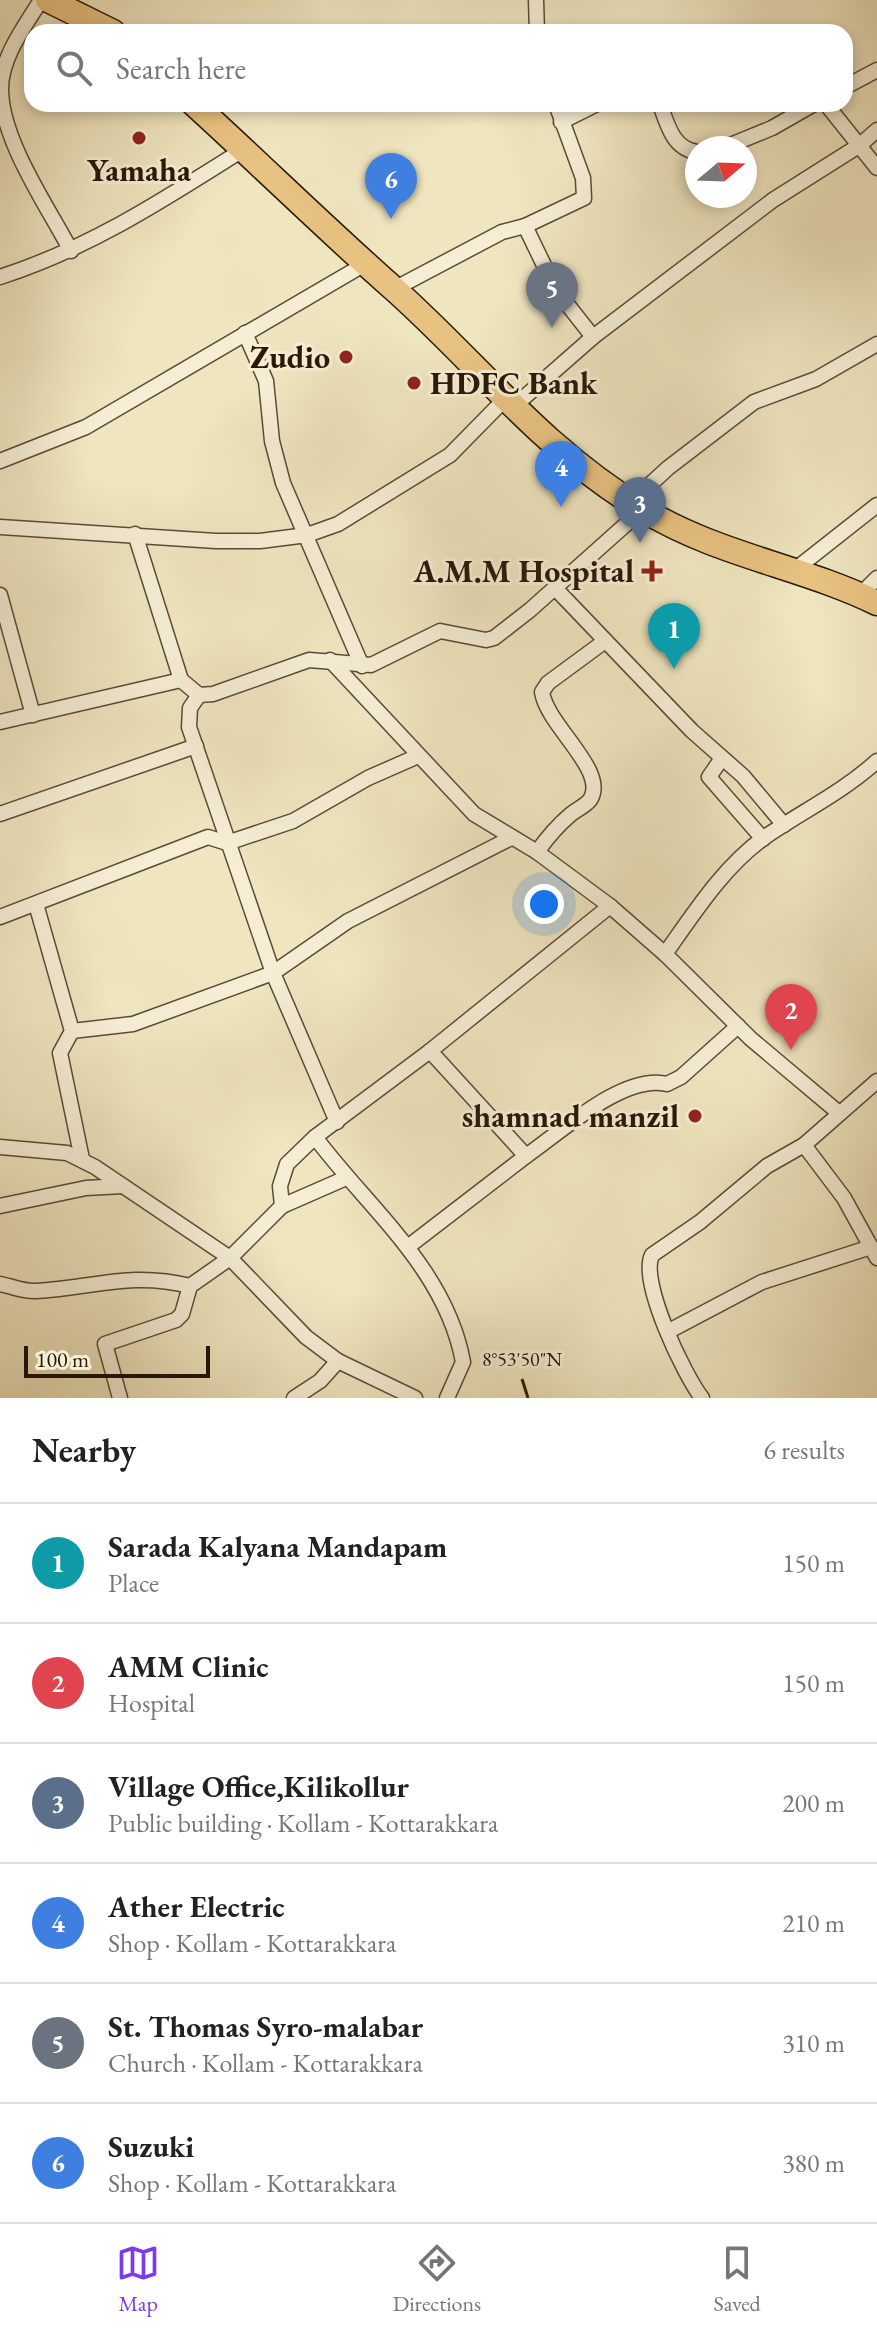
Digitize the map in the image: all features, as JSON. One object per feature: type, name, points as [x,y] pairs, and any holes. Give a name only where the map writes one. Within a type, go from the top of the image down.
[{"type":"main road","points":[[54,2],[97,24]]},
{"type":"main road","points":[[203,112],[394,289],[508,404],[637,506],[708,543],[791,573],[871,592]]},
{"type":"street","points":[[536,0],[537,24]]},
{"type":"street","points":[[33,24],[54,2]]},
{"type":"street","points":[[24,33],[12,46],[1,88],[11,136],[71,251]]},
{"type":"street","points":[[853,83],[877,70]]},
{"type":"street","points":[[394,289],[502,232],[525,226],[584,198],[585,189],[558,112]]},
{"type":"street","points":[[561,122],[581,112]]},
{"type":"street","points":[[663,112],[674,137],[685,148]]},
{"type":"street","points":[[752,136],[800,112]]},
{"type":"street","points":[[833,112],[877,168]]},
{"type":"street","points":[[0,527],[231,541],[307,535],[338,524],[450,455],[508,404],[593,337],[773,200],[860,145],[877,130]]},
{"type":"street","points":[[0,277],[71,251],[136,218],[244,149]]},
{"type":"street","points":[[525,226],[556,290],[593,337]]},
{"type":"street","points":[[0,461],[86,427],[365,264]]},
{"type":"street","points":[[245,333],[266,381],[277,464],[362,666]]},
{"type":"street","points":[[135,534],[181,680],[199,695],[213,694],[309,660],[330,659],[362,666],[440,631],[486,640],[494,638],[555,588],[637,506],[668,468],[754,402],[816,379],[877,344]]},
{"type":"street","points":[[791,573],[877,505]]},
{"type":"street","points":[[555,588],[692,731],[743,776],[784,825]]},
{"type":"street","points":[[0,595],[33,715]]},
{"type":"street","points":[[537,852],[551,833],[589,801],[595,783],[590,769],[548,712],[542,692],[548,683],[605,641]]},
{"type":"street","points":[[330,659],[474,814],[537,852],[610,906],[665,954],[738,1026],[839,1113]]},
{"type":"street","points":[[0,722],[75,702],[181,680]]},
{"type":"street","points":[[199,695],[189,716],[227,843],[273,973],[337,1122]]},
{"type":"street","points":[[0,814],[196,746]]},
{"type":"street","points":[[0,917],[208,837],[227,843],[293,821],[368,778],[418,756]]},
{"type":"street","points":[[720,761],[709,777],[763,839]]},
{"type":"street","points":[[665,954],[707,895],[763,839],[849,787],[877,761]]},
{"type":"street","points":[[72,1031],[133,1024],[273,973],[348,921],[511,838]]},
{"type":"street","points":[[36,904],[72,1031],[60,1053],[82,1159]]},
{"type":"street","points":[[282,1206],[280,1186],[287,1164],[315,1137],[430,1051],[610,906]]},
{"type":"street","points":[[409,1246],[526,1156],[621,1090],[653,1081],[667,1084],[681,1077],[738,1026]]},
{"type":"street","points":[[430,1051],[526,1156]]},
{"type":"street","points":[[702,1398],[670,1345],[669,1331],[654,1293],[649,1269],[652,1255],[700,1222],[767,1166],[804,1145],[877,1081]]},
{"type":"street","points":[[315,1137],[346,1178],[409,1246],[451,1323],[461,1351],[461,1369],[447,1398]]},
{"type":"street","points":[[669,1331],[762,1282],[874,1252],[844,1198],[804,1145]]},
{"type":"street","points":[[0,1147],[67,1153],[82,1159],[230,1258],[306,1337],[338,1361],[415,1398]]},
{"type":"street","points":[[120,1398],[104,1351],[105,1344],[176,1320],[182,1314],[190,1286],[230,1258],[282,1206],[346,1178]]},
{"type":"street","points":[[0,1206],[86,1188],[123,1186]]},
{"type":"street","points":[[0,1284],[34,1292],[152,1278],[190,1286]]},
{"type":"street","points":[[294,1398],[320,1381],[338,1361]]},
{"type":"place","name":"Yamaha","points":[[139,138]]},
{"type":"place","name":"Suzuki","points":[[391,219]]},
{"type":"place","name":"St. Thomas Syro-malabar","points":[[552,328]]},
{"type":"place","name":"Zudio","points":[[346,357]]},
{"type":"place","name":"HDFC Bank","points":[[414,383]]},
{"type":"place","name":"Ather Electric","points":[[561,507]]},
{"type":"place","name":"Village Office,Kilikollur","points":[[640,543]]},
{"type":"place","name":"A.M.M Hospital","points":[[652,571]]},
{"type":"place","name":"Sarada Kalyana Mandapam","points":[[674,669]]},
{"type":"place","name":"AMM Clinic","points":[[791,1050]]},
{"type":"place","name":"shamnad manzil","points":[[695,1116]]}]
